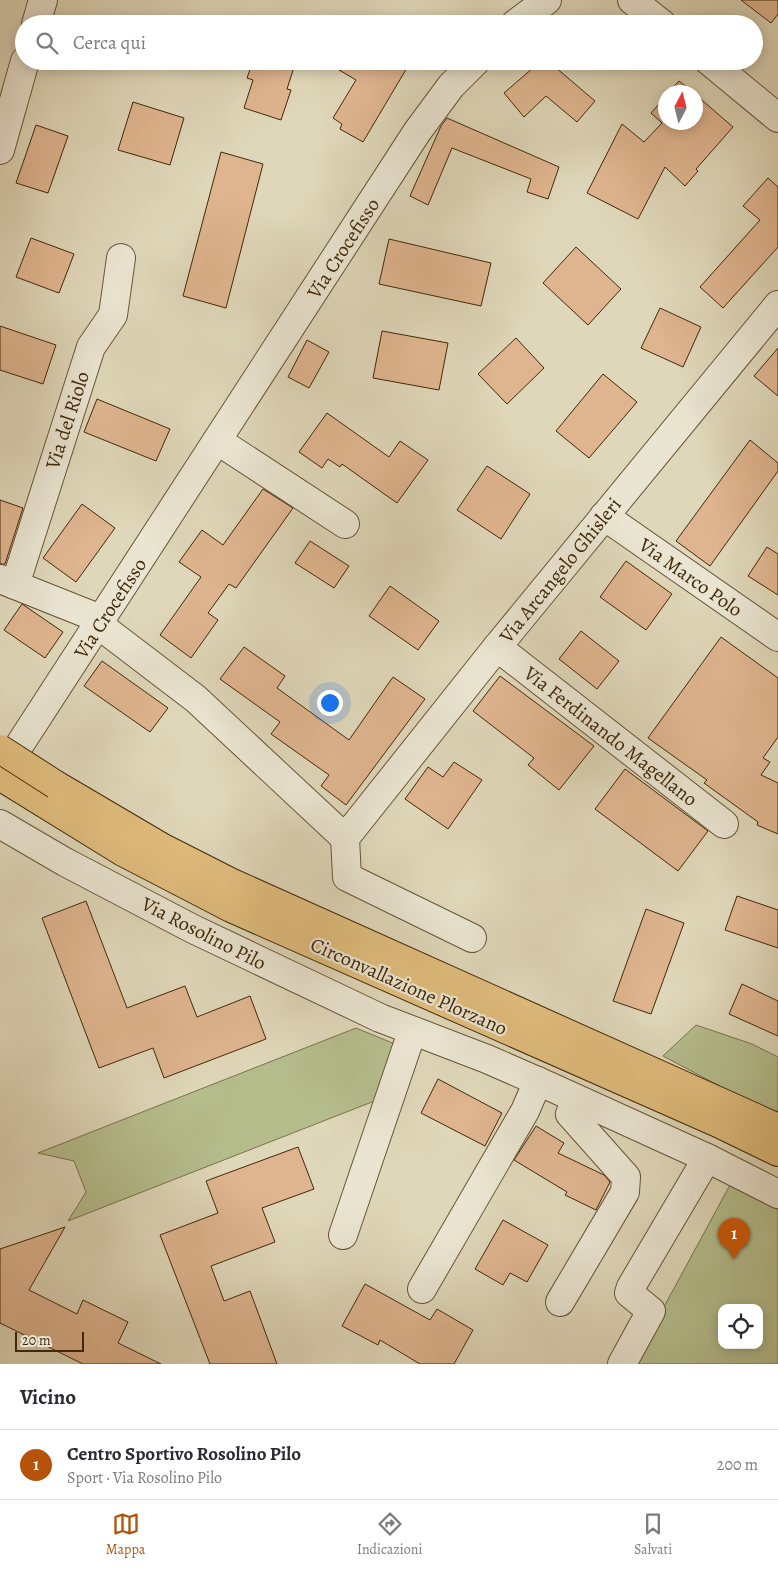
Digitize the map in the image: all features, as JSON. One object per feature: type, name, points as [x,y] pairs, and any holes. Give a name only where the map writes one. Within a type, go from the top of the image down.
[{"type":"highway","points":[[0,749],[52,796]]},
{"type":"highway","points":[[0,775],[52,796]]},
{"type":"highway","name":"Circonvallazione Plorzano","points":[[52,796],[230,882],[778,1128]]},
{"type":"highway","name":"Circonvallazione Plorzano","points":[[52,796],[123,852],[231,908],[718,1123],[778,1152]]},
{"type":"street","points":[[39,15],[43,0]]},
{"type":"street","points":[[527,15],[547,0]]},
{"type":"street","points":[[632,0],[651,15]]},
{"type":"street","points":[[0,150],[15,70]]},
{"type":"street","name":"Via Crocefisso","points":[[0,775],[418,132],[451,86],[467,70]]},
{"type":"street","points":[[720,70],[778,118]]},
{"type":"street","name":"Via del Riolo","points":[[101,622],[7,582],[91,347],[113,314],[121,258]]},
{"type":"street","name":"Via Arcangelo Ghisleri","points":[[345,838],[497,647],[778,305]]},
{"type":"street","points":[[218,441],[345,524]]},
{"type":"street","name":"Via Marco Polo","points":[[604,516],[778,638]]},
{"type":"street","points":[[101,622],[196,699],[345,838],[347,877],[472,938]]},
{"type":"street","name":"Via Ferdinando Magellano","points":[[497,647],[724,824]]},
{"type":"street","name":"Via Rosolino Pilo","points":[[0,824],[65,862],[193,929],[380,1018],[412,1032],[487,1059],[538,1081],[707,1158],[778,1194]]},
{"type":"street","points":[[343,1235],[412,1032]]},
{"type":"street","points":[[422,1288],[525,1111],[538,1081]]},
{"type":"street","points":[[560,1302],[626,1192],[627,1185],[626,1177],[570,1114],[576,1099]]},
{"type":"street","points":[[622,1364],[651,1311],[629,1293],[631,1287],[707,1158]]},
{"type":"green space","points":[[696,1025],[752,1044],[778,1057],[778,1117],[663,1056]]},
{"type":"green space","points":[[356,1028],[395,1044],[377,1100],[68,1221],[86,1192],[74,1161],[38,1153]]},
{"type":"green space","points":[[730,1185],[778,1210],[778,1364],[633,1364]]},
{"type":"building","points":[[741,0],[778,0],[778,14],[771,23]]},
{"type":"building","points":[[250,70],[293,70],[287,89],[291,90],[281,120],[244,108],[253,80],[247,78]]},
{"type":"building","points":[[339,70],[406,70],[363,142],[340,129],[342,124],[333,118],[356,80]]},
{"type":"building","points":[[531,70],[559,70],[595,101],[577,122],[546,96],[524,117],[504,93]]},
{"type":"building","points":[[679,81],[684,85],[675,85]]},
{"type":"building","points":[[703,101],[733,127],[696,169],[698,171],[685,186],[665,167],[638,219],[587,193],[622,124],[644,142],[658,127],[658,130],[703,130]]},
{"type":"building","points":[[133,102],[184,118],[170,165],[118,150]]},
{"type":"building","points":[[658,105],[658,119],[651,113]]},
{"type":"building","points":[[447,118],[559,167],[548,199],[527,192],[531,179],[452,148],[428,205],[410,196],[441,126]]},
{"type":"building","points":[[36,125],[68,136],[48,193],[16,183]]},
{"type":"building","points":[[221,152],[263,164],[226,308],[183,296]]},
{"type":"building","points":[[768,178],[778,187],[778,247],[723,308],[700,287],[760,220],[743,206]]},
{"type":"building","points":[[31,238],[74,254],[59,293],[16,277]]},
{"type":"building","points":[[389,239],[491,263],[481,306],[379,284]]},
{"type":"building","points":[[576,247],[621,289],[588,325],[543,283]]},
{"type":"building","points":[[660,308],[701,327],[683,367],[641,348]]},
{"type":"building","points":[[0,326],[56,345],[43,384],[0,370]]},
{"type":"building","points":[[382,331],[448,343],[439,390],[373,378]]},
{"type":"building","points":[[516,338],[544,368],[507,404],[478,374]]},
{"type":"building","points":[[307,340],[329,352],[309,388],[288,377]]},
{"type":"building","points":[[778,348],[778,396],[754,376]]},
{"type":"building","points":[[603,374],[637,402],[589,458],[556,431]]},
{"type":"building","points":[[97,399],[170,429],[156,461],[84,432]]},
{"type":"building","points":[[327,413],[389,457],[400,441],[428,460],[397,503],[342,464],[340,467],[328,459],[322,468],[299,452]]},
{"type":"building","points":[[750,440],[778,463],[778,471],[710,566],[676,541]]},
{"type":"building","points":[[487,466],[530,494],[501,539],[457,510]]},
{"type":"building","points":[[263,489],[293,508],[236,588],[229,584],[208,613],[218,620],[191,658],[160,635],[201,577],[179,562],[202,530],[223,545]]},
{"type":"building","points":[[0,500],[23,508],[5,564],[0,564]]},
{"type":"building","points":[[82,504],[115,528],[76,582],[43,558]]},
{"type":"building","points":[[310,541],[349,566],[334,588],[295,563]]},
{"type":"building","points":[[767,547],[778,554],[778,595],[748,576]]},
{"type":"building","points":[[626,561],[672,594],[646,630],[600,597]]},
{"type":"building","points":[[390,586],[439,621],[418,650],[369,616]]},
{"type":"building","points":[[22,604],[63,632],[45,658],[4,630]]},
{"type":"building","points":[[581,631],[619,661],[597,689],[559,659]]},
{"type":"building","points":[[721,637],[778,678],[778,737],[763,758],[770,762],[761,775],[778,783],[778,834],[757,825],[758,822],[704,783],[707,780],[648,738]]},
{"type":"building","points":[[244,647],[285,676],[277,688],[349,740],[393,677],[425,699],[346,805],[321,786],[329,775],[271,734],[280,722],[220,679]]},
{"type":"building","points":[[102,661],[168,708],[150,732],[84,686]]},
{"type":"building","points":[[500,676],[594,746],[559,790],[528,765],[534,758],[473,711]]},
{"type":"building","points":[[454,762],[482,780],[448,829],[405,799],[428,767],[443,777]]},
{"type":"building","points":[[625,769],[708,831],[678,871],[595,809]]},
{"type":"building","points":[[737,896],[778,910],[778,948],[725,930]]},
{"type":"building","points":[[86,901],[127,1008],[185,986],[197,1017],[250,996],[266,1039],[164,1078],[153,1048],[99,1068],[42,918]]},
{"type":"building","points":[[646,909],[684,923],[651,1014],[613,1001]]},
{"type":"building","points":[[742,984],[778,1001],[778,1036],[729,1014]]},
{"type":"building","points":[[438,1079],[502,1113],[485,1146],[421,1113]]},
{"type":"building","points":[[536,1126],[564,1143],[558,1153],[604,1175],[610,1182],[596,1210],[565,1195],[567,1192],[514,1160]]},
{"type":"building","points":[[298,1147],[314,1189],[262,1208],[275,1242],[211,1266],[224,1301],[250,1291],[277,1364],[210,1364],[160,1235],[218,1213],[206,1181]]},
{"type":"building","points":[[503,1220],[548,1245],[527,1282],[510,1273],[503,1285],[475,1269]]},
{"type":"building","points":[[65,1227],[29,1290],[77,1314],[83,1300],[128,1322],[118,1343],[161,1364],[83,1364],[0,1323],[0,1249]]},
{"type":"building","points":[[365,1284],[430,1320],[437,1309],[473,1330],[454,1364],[420,1364],[380,1340],[378,1345],[342,1326]]},
{"type":"place","name":"Centro Sportivo Rosolino Pilo","points":[[734,1259]]}]
